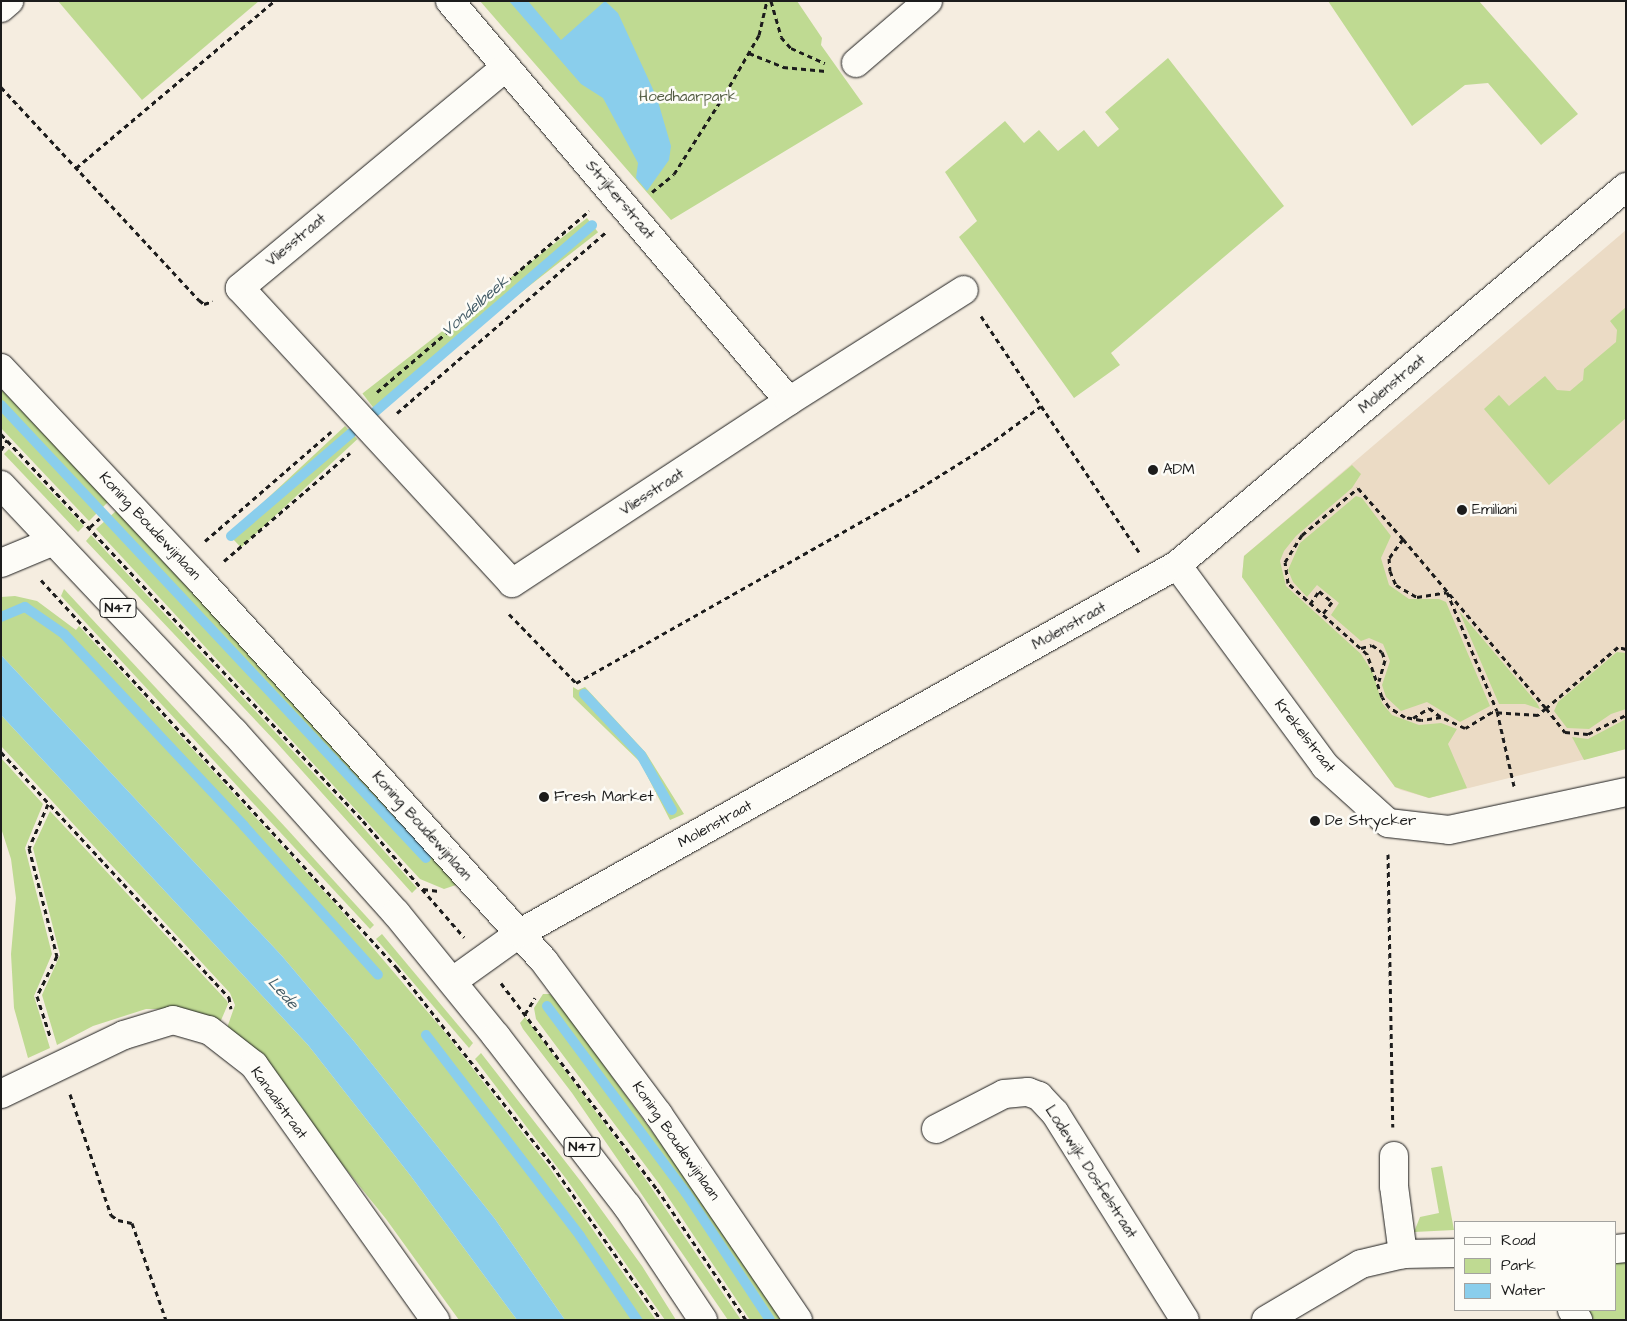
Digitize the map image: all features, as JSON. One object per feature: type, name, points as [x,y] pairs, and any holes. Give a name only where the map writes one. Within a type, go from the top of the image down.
[{"type":"street","points":[[1,8],[9,1]]},
{"type":"street","name":"Strijkerstraat","points":[[450,1],[788,401]]},
{"type":"street","points":[[856,63],[928,1]]},
{"type":"street","name":"Vliesstraat","points":[[240,288],[506,67]]},
{"type":"street","name":"Molenstraat","points":[[453,981],[520,933],[1166,572],[1626,187]]},
{"type":"street","points":[[240,288],[375,432],[512,583]]},
{"type":"street","name":"Vliesstraat","points":[[512,583],[788,401],[964,290]]},
{"type":"street","name":"Koning Boudewijnlaan","points":[[1,368],[181,562],[201,581],[520,933],[558,979],[658,1114],[798,1320]]},
{"type":"street","name":"N47","points":[[1,485],[234,732],[453,981],[627,1206],[703,1320]]},
{"type":"street","points":[[9,559],[54,541]]},
{"type":"street","name":"Krekelstraat","points":[[1166,572],[1325,766],[1388,823]]},
{"type":"street","points":[[1388,823],[1449,830],[1626,792]]},
{"type":"street","name":"Kanaalstraat","points":[[1,1094],[124,1035],[173,1020],[209,1030],[254,1066],[435,1320]]},
{"type":"street","name":"Lodewijk Dosfelstraat","points":[[936,1129],[1004,1094],[1028,1092],[1047,1103],[1185,1320]]},
{"type":"street","points":[[1394,1156],[1394,1186],[1402,1254]]},
{"type":"street","points":[[1266,1320],[1361,1264],[1402,1254],[1454,1253]]},
{"type":"path","points":[[76,168],[274,1]]},
{"type":"path","points":[[181,562],[355,411],[621,202],[674,174],[759,35],[769,1]]},
{"type":"path","points":[[769,1],[781,37],[791,48],[827,63],[856,63]]},
{"type":"path","points":[[749,53],[804,71],[832,70],[856,63]]},
{"type":"path","points":[[1,87],[204,304],[240,288]]},
{"type":"path","points":[[201,581],[375,432],[621,202]]},
{"type":"path","points":[[964,290],[1041,406],[1166,572]]},
{"type":"path","points":[[512,583],[502,607],[576,683],[920,488],[987,446],[1041,406]]},
{"type":"path","points":[[1,450],[7,440]]},
{"type":"path","points":[[1441,717],[1412,719],[1389,707],[1378,683],[1376,672],[1361,648],[1288,583],[1285,562],[1302,535],[1358,488],[1565,732],[1588,734],[1626,715]]},
{"type":"path","points":[[90,528],[100,519]]},
{"type":"path","points":[[1403,539],[1389,558],[1390,571],[1396,585],[1417,597],[1447,592]]},
{"type":"path","points":[[9,559],[204,755],[397,968],[552,1165],[661,1320]]},
{"type":"path","points":[[1310,604],[1319,591],[1332,602],[1322,615]]},
{"type":"path","points":[[1447,592],[1496,711],[1521,816]]},
{"type":"path","points":[[1361,648],[1372,645],[1382,652],[1385,660],[1378,683]]},
{"type":"path","points":[[1412,719],[1429,708],[1441,717],[1465,728],[1478,718],[1496,711],[1538,715],[1618,647],[1626,649]]},
{"type":"path","points":[[1,752],[229,997],[231,1010],[218,1037]]},
{"type":"path","points":[[48,804],[29,848],[57,956],[37,996],[111,1215],[118,1220],[132,1223],[166,1320]]},
{"type":"path","points":[[1388,823],[1388,998],[1394,1156]]},
{"type":"shaded area","name":"Emiliani","points":[[1626,230],[1626,749],[1429,798],[1401,790],[1395,787],[1242,577],[1244,556]]},
{"type":"green space","points":[[58,1],[259,1],[142,100]]},
{"type":"green space","name":"Hoedhaarpark","points":[[480,1],[797,1],[822,38],[821,45],[863,104],[671,220]]},
{"type":"green space","points":[[1328,1],[1479,1],[1578,114],[1541,145],[1488,83],[1465,85],[1412,126]]},
{"type":"green space","points":[[1168,58],[1284,206],[1111,353],[1120,365],[1074,398],[959,237],[977,221],[945,172],[1005,121],[1024,143],[1039,130],[1058,151],[1084,130],[1098,147],[1119,129],[1105,112]]},
{"type":"green space","points":[[587,218],[598,232],[373,408],[362,393]]},
{"type":"green space","points":[[1626,307],[1626,418],[1549,485],[1484,409],[1499,395],[1509,406],[1545,376],[1557,390],[1570,391],[1583,380],[1584,369],[1616,342],[1617,330],[1610,321]]},
{"type":"green space","points":[[1,389],[108,502],[89,521],[1,428]]},
{"type":"green space","points":[[345,426],[357,439],[241,548],[229,534]]},
{"type":"green space","points":[[9,449],[84,526],[78,532],[4,454]]},
{"type":"green space","points":[[1352,465],[1361,474],[1352,488],[1296,536],[1284,551],[1280,561],[1286,586],[1361,654],[1373,673],[1382,703],[1392,715],[1419,725],[1441,723],[1457,729],[1448,744],[1467,788],[1429,798],[1395,787],[1242,577],[1244,556]]},
{"type":"green space","points":[[1356,496],[1362,498],[1391,536],[1381,558],[1389,585],[1409,599],[1439,599],[1446,602],[1490,706],[1460,722],[1427,702],[1401,711],[1386,697],[1382,685],[1390,661],[1383,644],[1369,638],[1361,641],[1331,615],[1339,603],[1317,585],[1307,597],[1293,582],[1288,570],[1300,543]]},
{"type":"green space","points":[[116,511],[266,671],[459,884],[444,889],[420,879],[96,529]]},
{"type":"green space","points":[[91,535],[345,807],[417,888],[412,893],[277,743],[86,541]]},
{"type":"green space","points":[[64,589],[374,925],[370,929],[61,596]]},
{"type":"green space","points":[[15,596],[37,601],[76,630],[79,626],[339,908],[443,1030],[549,1167],[656,1320],[565,1320],[495,1219],[353,1040],[282,956],[1,655],[1,597]]},
{"type":"green space","points":[[1459,611],[1537,703],[1540,709],[1525,704],[1499,704]]},
{"type":"green space","points":[[1617,652],[1626,653],[1626,709],[1611,714],[1589,729],[1567,728],[1554,711],[1558,702]]},
{"type":"green space","points":[[573,687],[578,690],[585,687],[646,753],[684,814],[670,820],[640,762],[573,697]]},
{"type":"green space","points":[[1,715],[308,1045],[410,1175],[517,1320],[459,1320],[386,1219],[292,1102],[227,1028],[235,1005],[230,993],[1,746]]},
{"type":"green space","points":[[1626,719],[1626,749],[1584,760],[1572,737],[1588,739]]},
{"type":"green space","points":[[1,758],[43,804],[25,848],[52,954],[34,996],[50,1048],[28,1058],[14,1008],[11,954],[16,898],[11,859],[1,828]]},
{"type":"green space","points":[[50,811],[227,1001],[228,1004],[219,1025],[166,1009],[146,1009],[93,1026],[57,1045],[42,995],[60,955],[33,848]]},
{"type":"green space","points":[[382,934],[473,1043],[469,1048],[376,939]]},
{"type":"green space","points":[[543,994],[550,994],[558,1002],[717,1221],[784,1320],[750,1320],[660,1185],[536,1019],[534,1008]]},
{"type":"green space","points":[[525,1017],[642,1174],[741,1320],[728,1320],[572,1093],[523,1029],[520,1023]]},
{"type":"green space","points":[[481,1053],[582,1183],[642,1266],[676,1320],[665,1320],[567,1180],[475,1059]]},
{"type":"green space","points":[[1442,1166],[1454,1230],[1414,1232],[1420,1217],[1439,1213],[1431,1168]]},
{"type":"green space","points":[[1617,1258],[1626,1258],[1626,1320],[1594,1320],[1590,1311],[1617,1311]]},
{"type":"water","points":[[509,1],[528,1],[561,40],[605,1],[618,13],[657,98],[671,146],[669,160],[647,191],[636,178],[638,163],[603,98],[581,84]]},
{"type":"water","name":"Lede","points":[[1,655],[282,956],[353,1040],[495,1219],[565,1320],[517,1320],[410,1175],[308,1045],[1,715]]},
{"type":"waterway","name":"Vondelbeek","points":[[376,411],[592,225]]},
{"type":"waterway","points":[[1,405],[426,858]]},
{"type":"waterway","name":"Vondelbeek","points":[[231,536],[351,433]]},
{"type":"waterway","points":[[1,617],[25,607],[64,634],[244,826],[378,975]]},
{"type":"waterway","points":[[584,694],[641,755],[672,810]]},
{"type":"waterway","points":[[547,1006],[686,1193],[770,1320]]},
{"type":"waterway","points":[[426,1035],[580,1236],[637,1320]]},
{"type":"place","name":"ADM","points":[[1153,470]]},
{"type":"place","name":"Emiliani","points":[[1462,510]]},
{"type":"place","name":"Fresh Market","points":[[544,797]]},
{"type":"place","name":"De Strycker","points":[[1315,821]]}]
